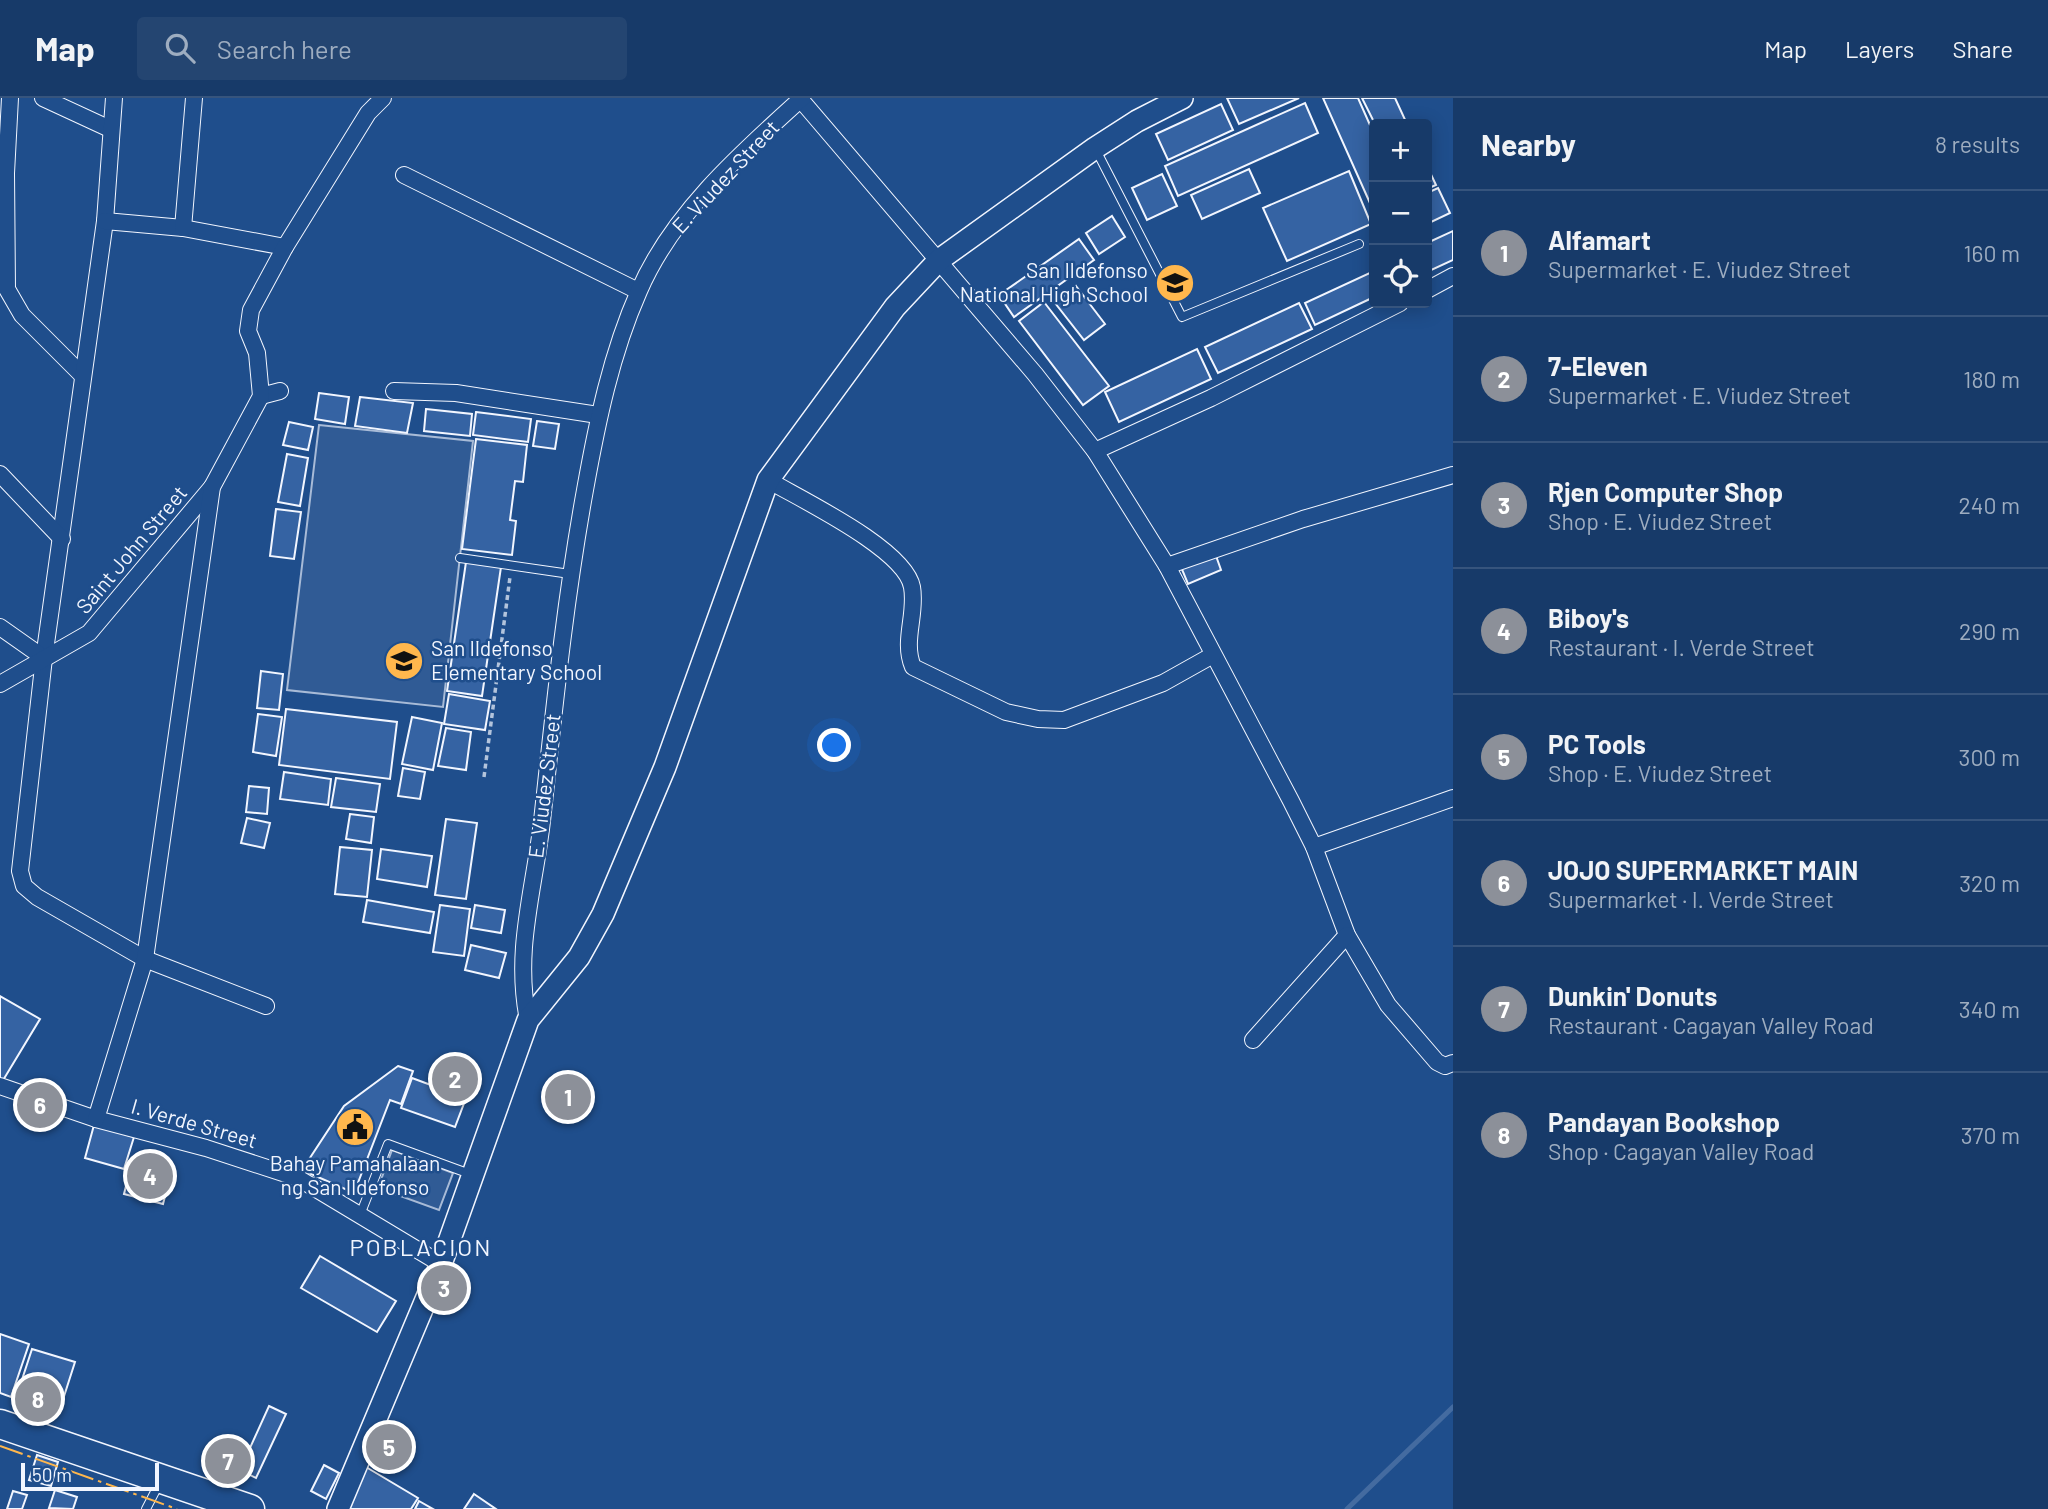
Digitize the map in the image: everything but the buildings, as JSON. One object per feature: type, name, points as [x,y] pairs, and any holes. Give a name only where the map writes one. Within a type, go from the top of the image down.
[{"type":"highway","points":[[0,1424],[250,1509]]},
{"type":"street","points":[[10,98],[6,173],[7,289],[22,315],[82,375]]},
{"type":"street","points":[[43,98],[110,129]]},
{"type":"street","points":[[114,98],[105,221],[44,659],[20,871],[24,887],[145,959],[266,1006]]},
{"type":"street","points":[[183,228],[194,98]]},
{"type":"street","points":[[96,1119],[145,959],[212,487],[261,396],[257,353],[248,331],[251,310],[285,247],[368,113],[383,98]]},
{"type":"street","points":[[338,1509],[441,1264],[528,1020],[579,957],[603,914],[665,767],[768,481],[895,307],[939,260],[1012,205],[1095,148],[1137,121],[1182,98]]},
{"type":"street","points":[[801,99],[939,260],[1095,451],[1167,566],[1314,847],[1347,935],[1388,1005],[1426,1052],[1445,1066],[1453,1063]]},
{"type":"street","name":"E. Viudez Street","points":[[528,1020],[521,987],[521,960],[541,830],[570,574],[598,415],[638,291],[660,250],[705,193],[763,133],[801,99]]},
{"type":"street","points":[[404,175],[638,291]]},
{"type":"street","points":[[105,221],[183,228],[285,247]]},
{"type":"street","points":[[1432,287],[1453,276]]},
{"type":"street","points":[[1095,451],[1211,398],[1391,308]]},
{"type":"street","points":[[261,396],[280,391]]},
{"type":"street","points":[[394,391],[456,393],[598,415]]},
{"type":"street","points":[[0,474],[62,539]]},
{"type":"street","points":[[1167,566],[1303,519],[1453,477]]},
{"type":"street","points":[[768,481],[892,554],[912,586],[908,655],[913,667],[1006,712],[1038,719],[1064,720],[1163,683],[1213,655]]},
{"type":"street","name":"Saint John Street","points":[[0,684],[89,633],[212,487]]},
{"type":"street","points":[[0,627],[44,659]]},
{"type":"street","points":[[1314,847],[1453,798]]},
{"type":"street","points":[[1253,1040],[1347,935]]},
{"type":"street","name":"I. Verde Street","points":[[0,1086],[96,1119],[265,1166],[298,1178],[441,1264]]},
{"type":"lane","points":[[1095,148],[1182,317],[1359,244]]},
{"type":"lane","points":[[460,558],[570,574]]},
{"type":"lane","points":[[360,1215],[388,1144],[473,1175]]},
{"type":"lane","points":[[146,1509],[162,1478]]},
{"type":"path","points":[[484,777],[512,566]]},
{"type":"shaded area","points":[[319,425],[473,441],[443,707],[287,690]]},
{"type":"shaded area","points":[[392,1150],[453,1173],[439,1210],[378,1188]]},
{"type":"waterway","points":[[1347,1509],[1453,1407]]},
{"type":"power","points":[[0,1446],[177,1509]]},
{"type":"place","name":"San Ildefonso National High School","points":[[1175,283]]},
{"type":"place","name":"San Ildefonso Elementary School","points":[[404,661]]},
{"type":"place","name":"7-Eleven","points":[[455,1079]]},
{"type":"place","name":"Alfamart","points":[[568,1097]]},
{"type":"place","name":"JOJO SUPERMARKET MAIN","points":[[40,1105]]},
{"type":"place","name":"Bahay Pamahalaan ng San Ildefonso","points":[[355,1127]]},
{"type":"place","name":"Biboy's","points":[[150,1176]]},
{"type":"place","name":"Rjen Computer Shop","points":[[444,1288]]},
{"type":"place","name":"Pandayan Bookshop","points":[[38,1399]]},
{"type":"place","name":"PC Tools","points":[[389,1447]]},
{"type":"place","name":"Dunkin' Donuts","points":[[228,1461]]},
{"type":"district","name":"POBLACION","points":[[421,1248]]}]
